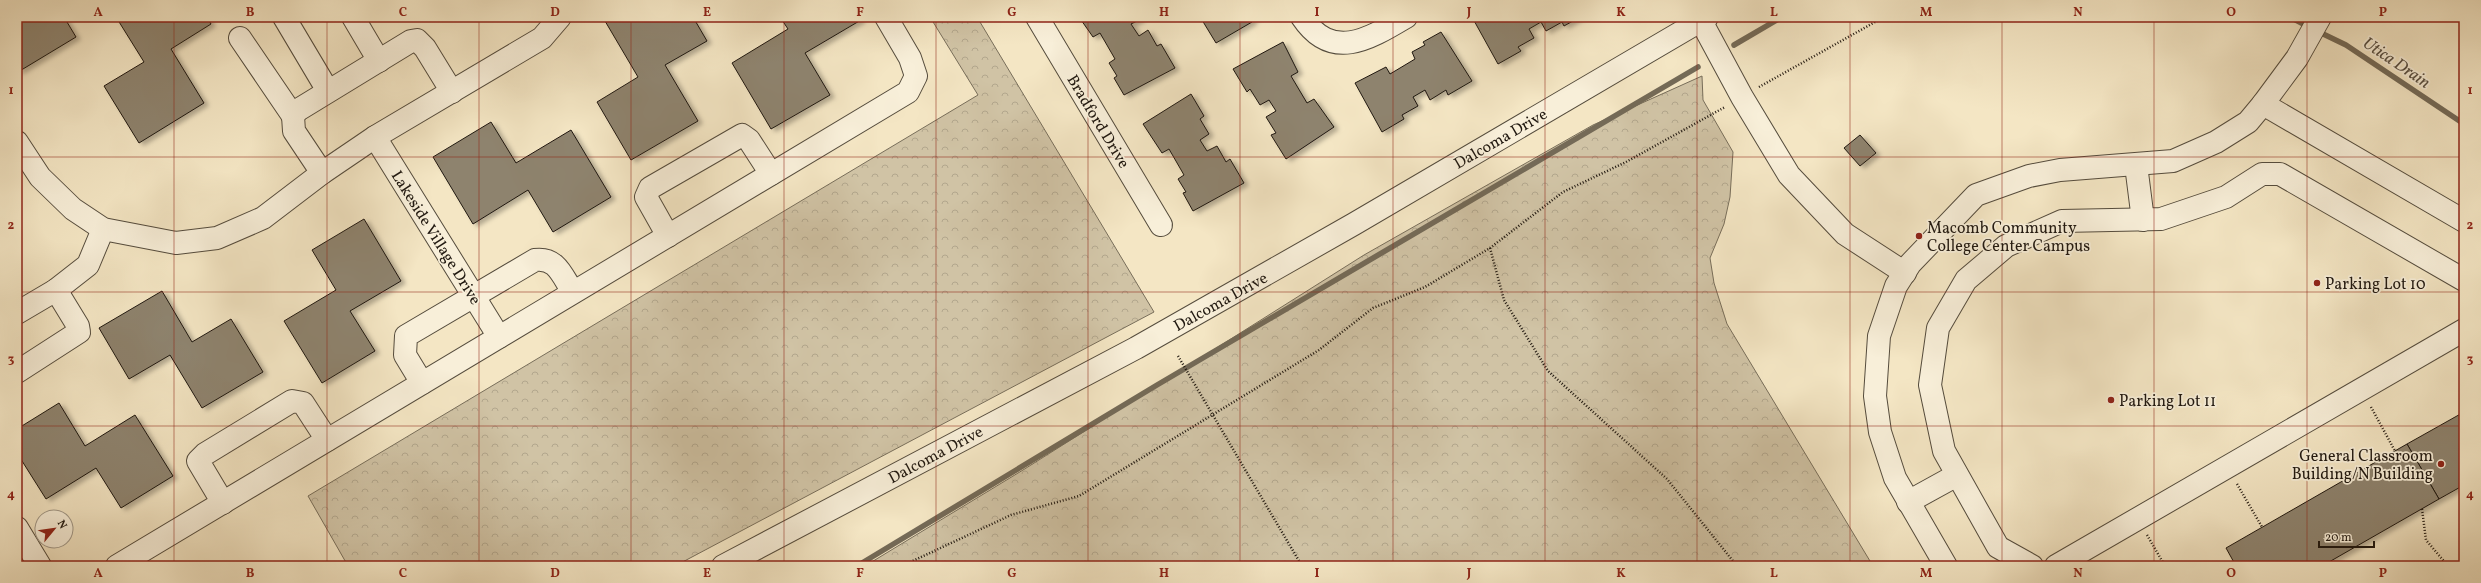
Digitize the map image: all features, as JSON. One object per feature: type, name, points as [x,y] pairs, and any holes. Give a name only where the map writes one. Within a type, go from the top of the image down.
[{"type":"street","points":[[284,17],[328,92]]},
{"type":"street","points":[[353,17],[379,61]]},
{"type":"street","points":[[17,142],[40,178],[73,209],[103,229],[176,243],[217,238],[263,218],[322,173],[375,137],[542,38],[560,17]]},
{"type":"street","points":[[117,566],[908,92],[916,76],[910,58],[886,17]]},
{"type":"street","name":"Bradford Drive","points":[[1037,17],[1161,225]]},
{"type":"street","points":[[1302,17],[1310,29],[1323,38],[1344,44],[1373,36],[1406,17]]},
{"type":"street","points":[[1946,566],[1895,478],[1880,432],[1875,396],[1879,336],[1896,286],[1905,273],[1976,195],[2029,176],[2060,170],[2173,161],[2216,142],[2248,122],[2297,58],[2320,17]]},
{"type":"street","points":[[1704,19],[1742,97],[1789,175],[1845,234],[1905,273]]},
{"type":"street","name":"Dalcoma Drive","points":[[723,566],[1136,348],[1354,224],[1704,19]]},
{"type":"street","points":[[240,38],[293,116],[294,131],[322,173]]},
{"type":"street","points":[[293,116],[298,110],[410,41],[417,40],[425,48],[452,92]]},
{"type":"street","points":[[2263,104],[2464,221]]},
{"type":"street","points":[[668,236],[646,198],[650,188],[742,135],[749,140],[771,174]]},
{"type":"street","name":"Lakeside Village Drive","points":[[375,137],[498,337]]},
{"type":"street","points":[[2136,165],[2143,220]]},
{"type":"street","points":[[2032,566],[1998,547],[1944,451],[1930,385],[1938,328],[1966,280],[2006,246],[2062,222],[2161,219],[2226,197],[2262,174],[2280,174],[2464,280]]},
{"type":"street","points":[[17,314],[56,290],[88,264],[103,229]]},
{"type":"street","points":[[422,383],[405,355],[406,336],[473,295],[535,260],[546,258],[554,264],[573,292]]},
{"type":"street","points":[[17,372],[79,332],[78,326],[56,290]]},
{"type":"street","points":[[2056,566],[2464,330]]},
{"type":"street","points":[[223,503],[198,461],[218,446],[292,401],[303,403],[327,440]]},
{"type":"street","points":[[1908,502],[1957,474]]},
{"type":"street","points":[[17,528],[40,566]]},
{"type":"path","points":[[902,566],[1011,515],[1079,496],[1319,350],[1373,308],[1425,287],[1490,248],[1563,192],[1626,162],[1884,17]]},
{"type":"path","points":[[1490,248],[1504,300],[1548,371],[1667,479],[1737,566]]},
{"type":"path","points":[[1178,356],[1302,566]]},
{"type":"path","points":[[2371,408],[2395,451]]},
{"type":"path","points":[[2233,479],[2262,527]]},
{"type":"path","points":[[2422,509],[2426,540],[2448,566]]},
{"type":"path","points":[[2144,530],[2165,564],[2158,566]]},
{"type":"green space","points":[[930,17],[977,17],[1154,312],[675,566],[348,566],[308,496],[978,95]]},
{"type":"green space","points":[[1702,76],[1703,100],[1733,152],[1730,197],[1724,224],[1710,258],[1714,283],[1727,324],[1873,566],[865,566],[1023,470],[1364,255],[1593,125]]},
{"type":"building","points":[[17,17],[64,17],[76,37],[18,72]]},
{"type":"building","points":[[116,17],[207,17],[211,24],[171,49],[204,103],[139,143],[104,86],[144,62]]},
{"type":"building","points":[[612,17],[693,17],[707,41],[665,65],[698,121],[631,160],[597,102],[638,77],[605,21]]},
{"type":"building","points":[[780,17],[859,17],[861,20],[805,53],[830,95],[771,129],[732,63],[788,29]]},
{"type":"building","points":[[1079,17],[1139,17],[1141,19],[1131,24],[1139,36],[1148,30],[1157,46],[1161,44],[1175,68],[1124,95],[1114,78],[1117,76],[1109,63],[1115,59],[1100,33],[1093,37]]},
{"type":"building","points":[[1206,17],[1256,17],[1251,20],[1252,22],[1216,43],[1202,20]]},
{"type":"building","points":[[1472,17],[1580,17],[1564,26],[1562,22],[1546,31],[1541,22],[1529,29],[1534,38],[1518,47],[1521,51],[1498,64]]},
{"type":"building","points":[[1441,32],[1472,81],[1448,95],[1446,90],[1430,100],[1425,90],[1413,97],[1418,106],[1402,115],[1404,119],[1382,132],[1355,83],[1386,67],[1390,74],[1415,59],[1412,52],[1425,45],[1423,42]]},
{"type":"building","points":[[1283,42],[1298,72],[1291,76],[1307,103],[1314,99],[1334,127],[1286,159],[1271,135],[1276,133],[1266,117],[1276,111],[1269,100],[1260,105],[1250,89],[1247,92],[1233,69]]},
{"type":"building","points":[[1191,94],[1204,116],[1200,119],[1209,134],[1200,140],[1207,151],[1217,146],[1226,162],[1230,159],[1244,183],[1193,211],[1183,193],[1186,192],[1178,179],[1184,175],[1169,149],[1162,153],[1143,124]]},
{"type":"building","points":[[491,122],[516,163],[571,130],[611,197],[553,232],[528,190],[473,224],[433,157]]},
{"type":"building","points":[[1860,135],[1876,153],[1860,166],[1844,148]]},
{"type":"building","points":[[364,219],[401,281],[350,311],[375,351],[322,383],[284,321],[336,290],[312,250]]},
{"type":"building","points":[[162,291],[192,342],[231,319],[263,372],[202,408],[170,355],[129,379],[99,328]]},
{"type":"building","points":[[59,403],[85,446],[135,415],[173,476],[121,508],[96,468],[46,499],[17,453],[17,429]]},
{"type":"building","name":"General Classroom Building/N Building","points":[[2464,412],[2464,485],[2439,499],[2407,444]]},
{"type":"building","points":[[2407,444],[2439,499],[2322,566],[2236,566],[2226,548]]},
{"type":"waterway","points":[[1734,45],[1782,17]]},
{"type":"waterway","name":"Utica Drain","points":[[2290,17],[2309,27]]},
{"type":"waterway","name":"Utica Drain","points":[[2317,31],[2346,45],[2464,124]]},
{"type":"waterway","points":[[857,566],[1157,385],[1698,67]]},
{"type":"place","name":"Macomb Community College Center Campus","points":[[1919,236]]},
{"type":"place","name":"Parking Lot 10","points":[[2317,283]]},
{"type":"place","name":"Parking Lot 11","points":[[2111,400]]},
{"type":"place","name":"General Classroom Building/N Building","points":[[2441,464]]}]
